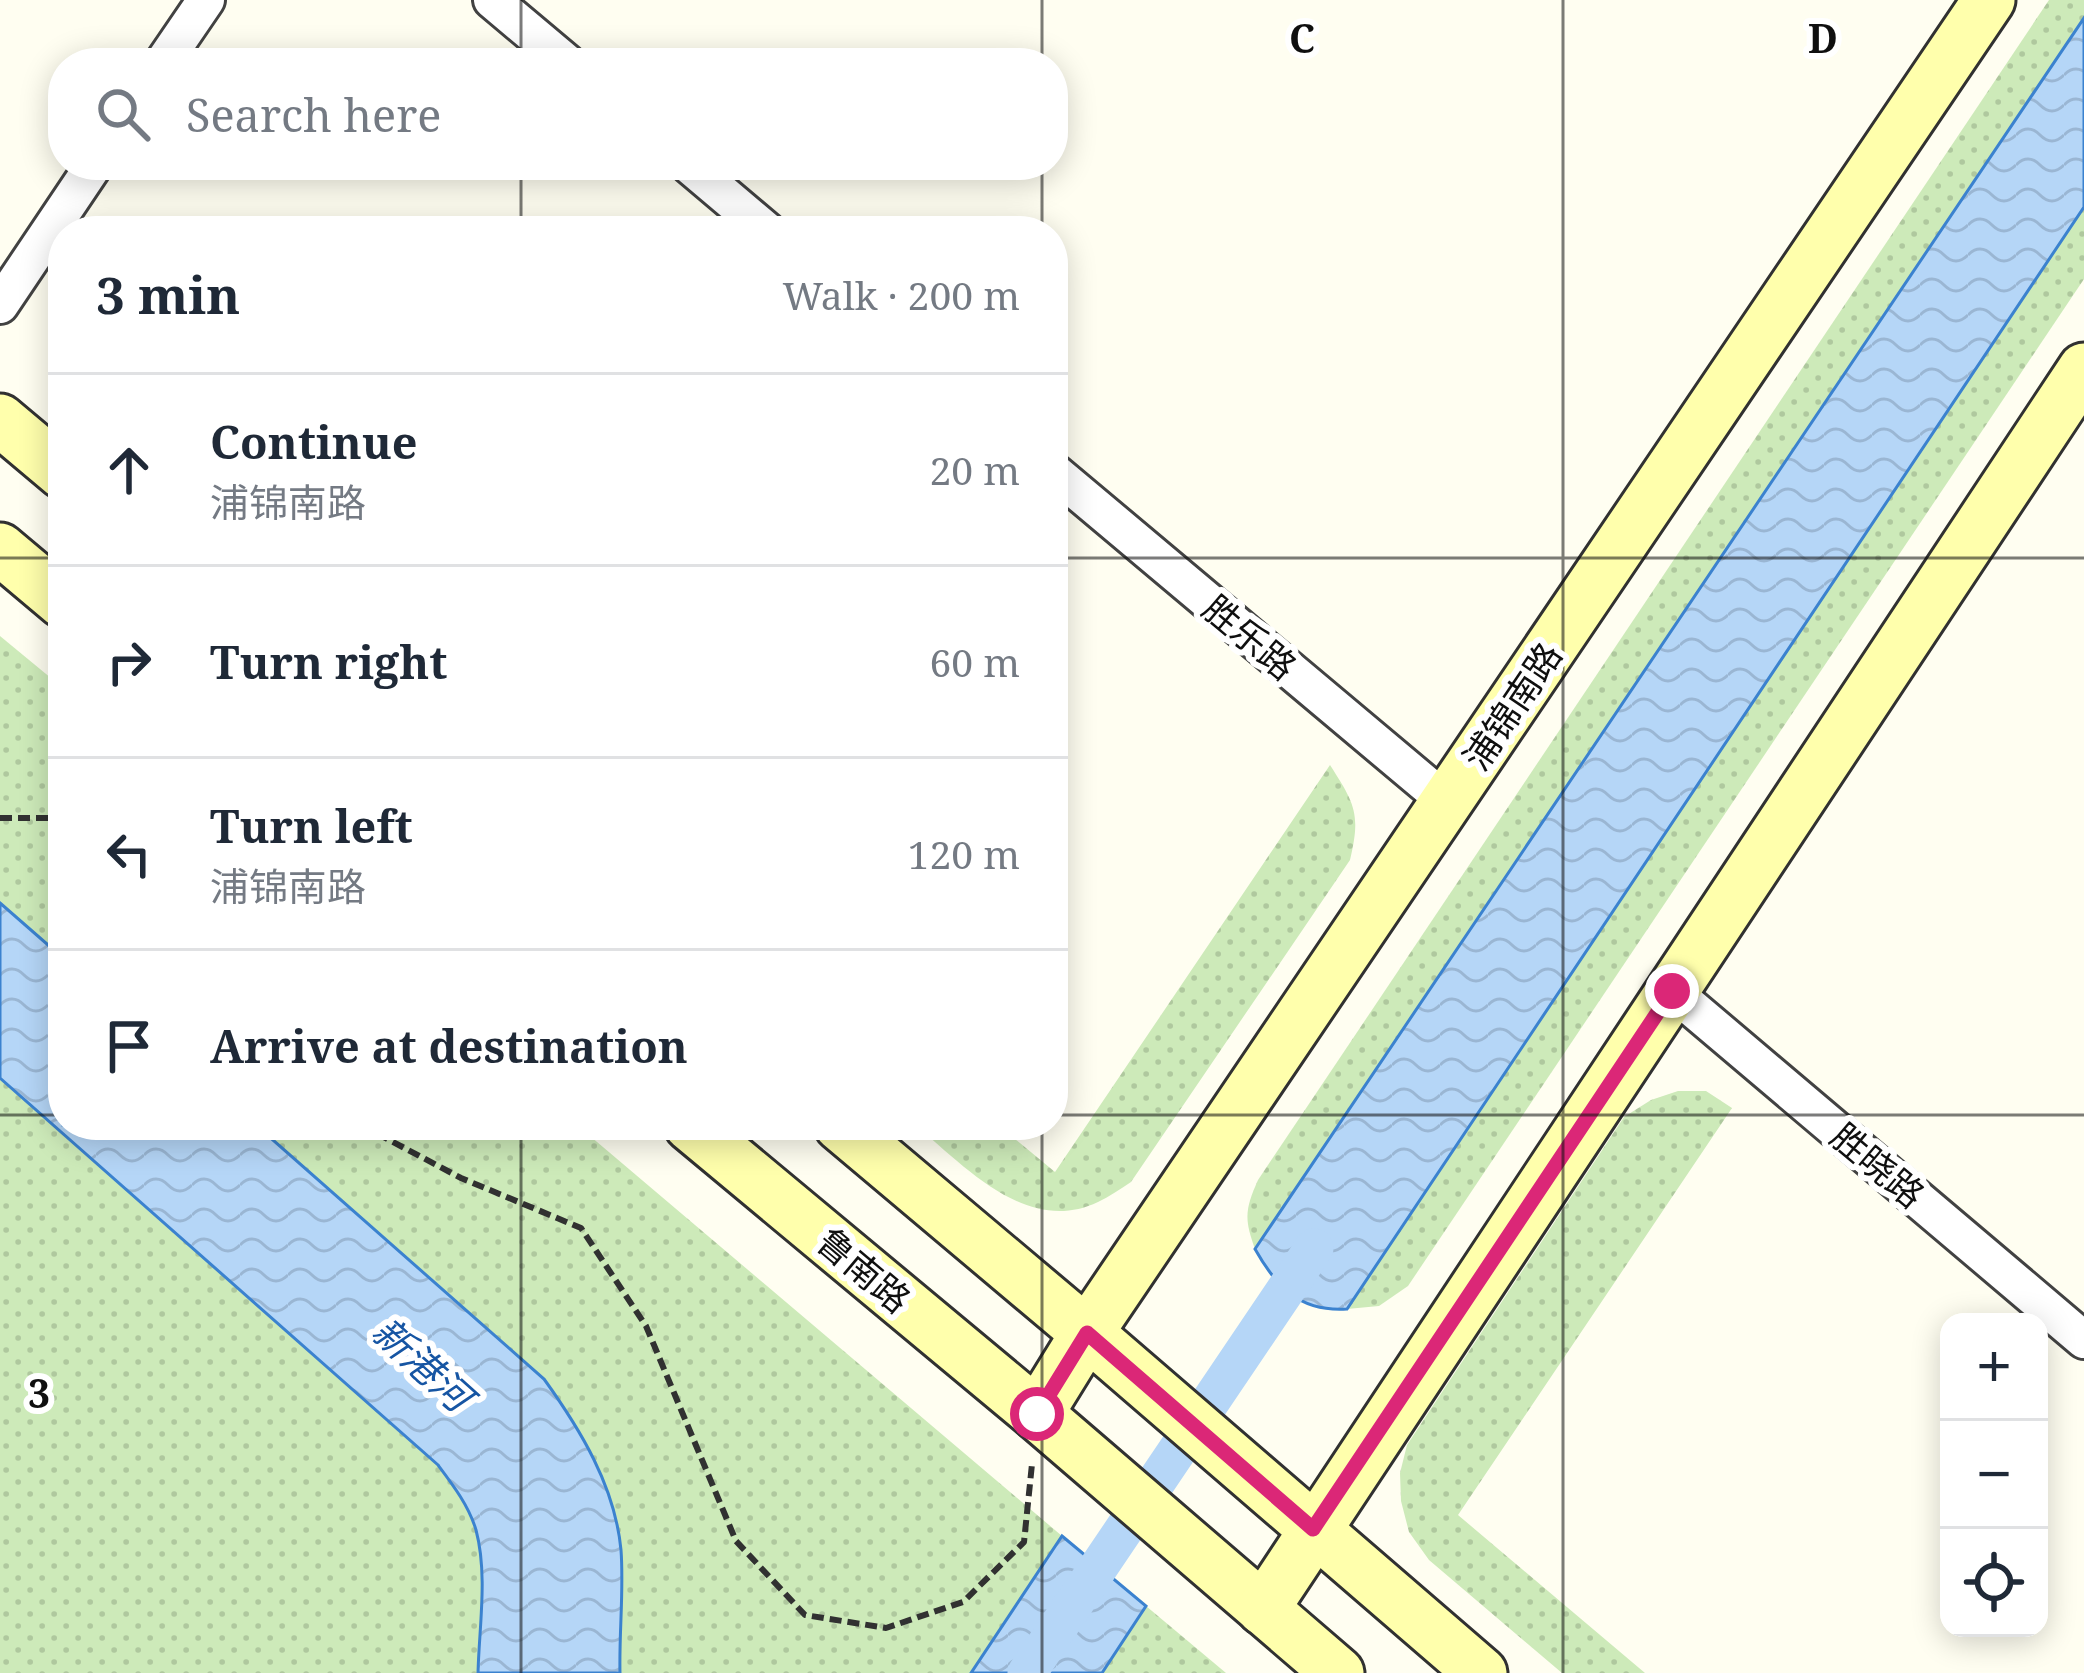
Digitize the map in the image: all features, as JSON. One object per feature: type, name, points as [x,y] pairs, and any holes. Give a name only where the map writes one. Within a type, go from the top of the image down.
[{"type":"main road","name":"浦锦南路","points":[[1037,1414],[1087,1333],[1989,0]]},
{"type":"main road","points":[[1337,1673],[1263,1609],[2084,368]]},
{"type":"main road","points":[[0,420],[48,460]]},
{"type":"main road","points":[[0,549],[48,589]]},
{"type":"main road","name":"鲁南路","points":[[708,1140],[1263,1609]]},
{"type":"main road","points":[[858,1140],[1481,1673]]},
{"type":"street","points":[[173,48],[206,0]]},
{"type":"street","points":[[492,0],[549,48]]},
{"type":"street","points":[[60,216],[84,180]]},
{"type":"street","points":[[707,180],[749,216]]},
{"type":"street","points":[[0,305],[48,234]]},
{"type":"street","name":"胜乐路","points":[[1068,484],[1447,802]]},
{"type":"street","name":"胜晓路","points":[[1672,991],[2084,1340]]},
{"type":"path","points":[[0,818],[48,818]]},
{"type":"path","points":[[389,1140],[461,1178],[581,1228],[646,1326],[736,1541],[805,1615],[886,1628],[963,1602],[1024,1542],[1037,1414]]},
{"type":"green space","points":[[2049,0],[2084,0],[2084,18],[1255,1249],[1248,1214],[1258,1180]]},
{"type":"green space","points":[[2084,207],[2084,279],[1408,1286],[1379,1306],[1347,1309]]},
{"type":"green space","points":[[0,636],[48,676],[48,945],[0,903]]},
{"type":"green space","points":[[1330,765],[1354,810],[1350,860],[1131,1182],[1098,1202],[1072,1210],[1046,1210],[999,1192],[933,1140],[1016,1140],[1055,1172]]},
{"type":"green space","points":[[0,1078],[48,1120],[48,1140],[70,1140],[438,1465],[476,1530],[482,1582],[478,1673],[0,1673]]},
{"type":"green space","points":[[1678,1091],[1706,1091],[1732,1108],[1458,1515],[1645,1673],[1562,1673],[1429,1560],[1409,1532],[1400,1473],[1407,1445],[1624,1117],[1651,1100]]},
{"type":"green space","points":[[273,1140],[595,1140],[1062,1536],[971,1673],[620,1673],[621,1550],[612,1503],[583,1438],[544,1379]]},
{"type":"green space","points":[[1146,1606],[1226,1673],[1102,1673]]},
{"type":"water","points":[[2084,18],[2084,207],[1347,1309],[1303,1302],[1281,1286],[1255,1249]]},
{"type":"water","points":[[0,903],[48,945],[48,1120],[0,1078]]},
{"type":"water","name":"新港河","points":[[70,1140],[273,1140],[544,1379],[583,1438],[612,1503],[622,1565],[620,1673],[478,1673],[480,1547],[469,1513],[438,1465]]},
{"type":"water","points":[[1062,1536],[1146,1606],[1102,1673],[971,1673]]},
{"type":"waterway","points":[[1027,1673],[1314,1248]]},
{"type":"route","points":[[1037,1414],[1087,1333],[1313,1529],[1672,991]]}]
